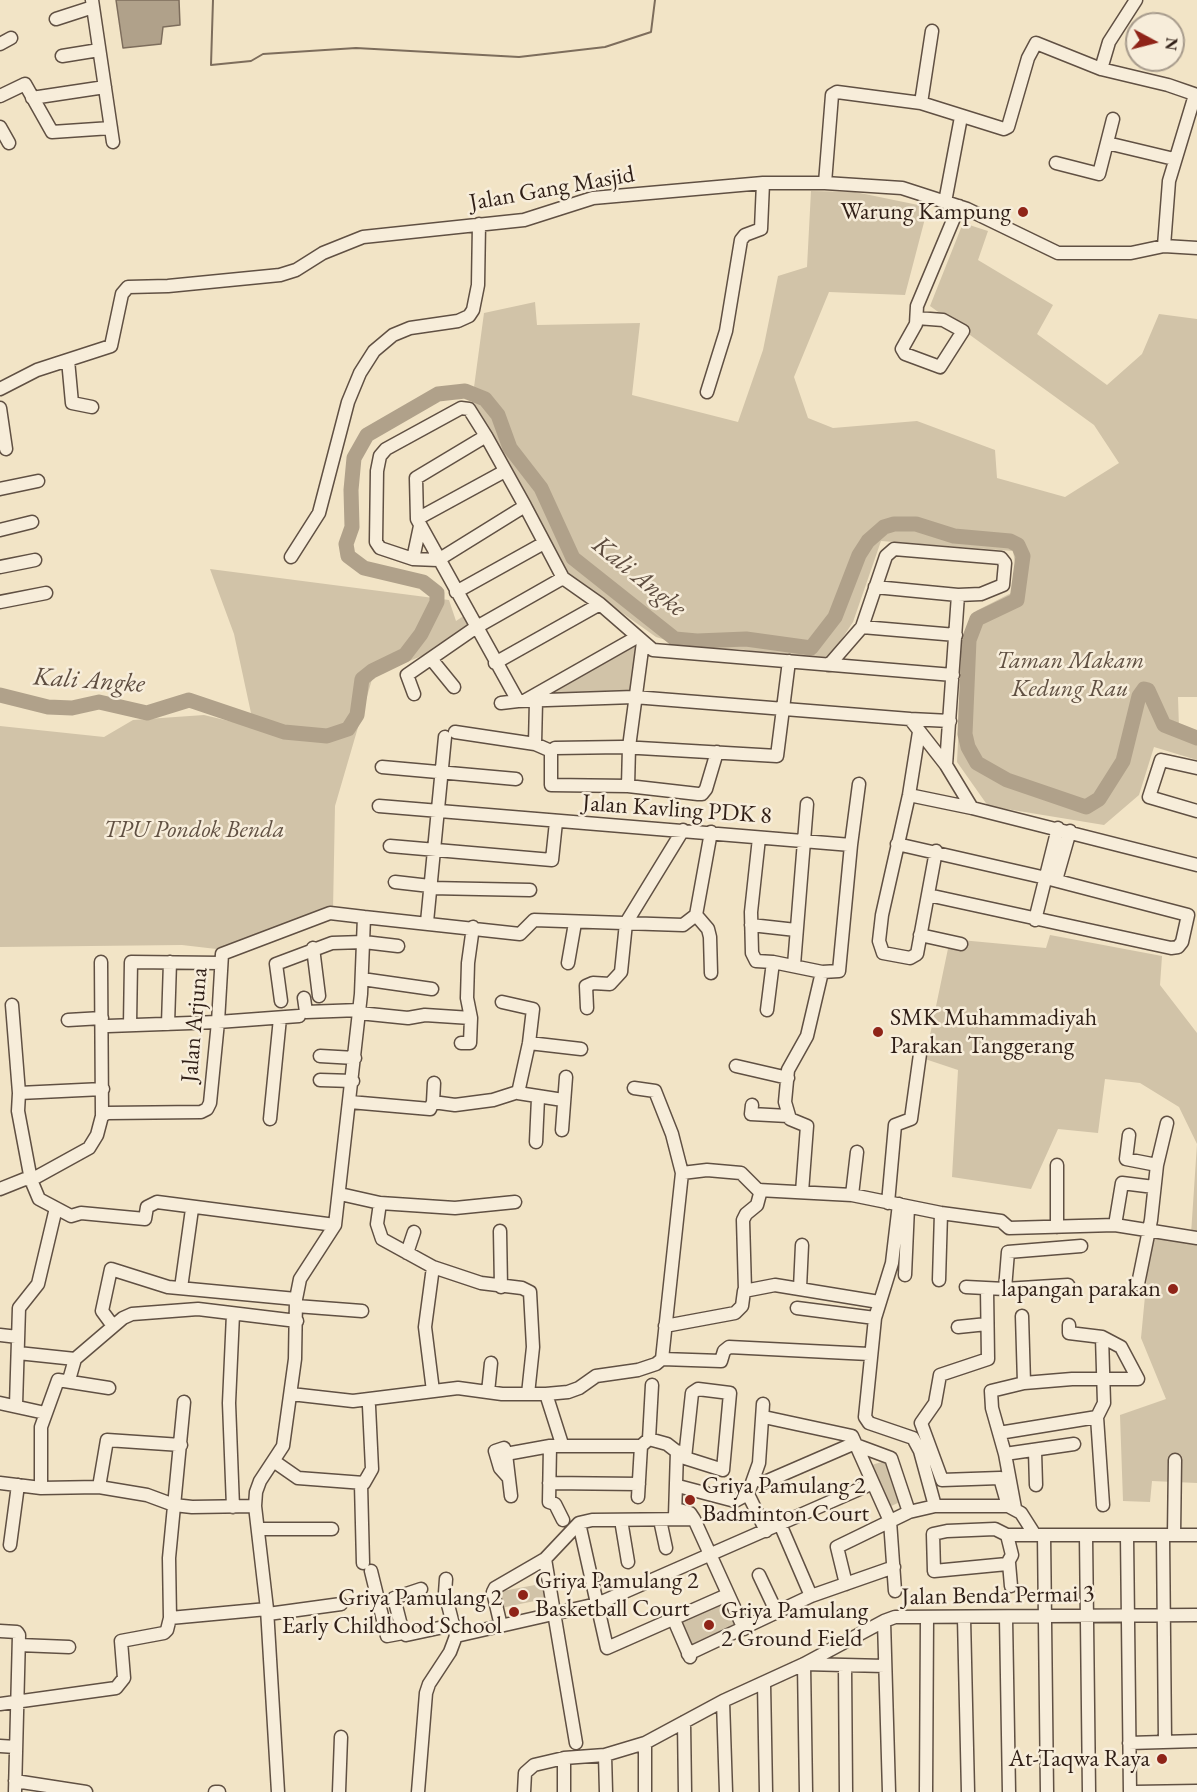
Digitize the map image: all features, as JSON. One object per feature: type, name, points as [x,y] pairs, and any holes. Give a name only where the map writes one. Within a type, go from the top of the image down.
[{"type":"street","points":[[1101,69],[1109,42],[1136,0]]},
{"type":"street","points":[[56,19],[93,4],[113,142]]},
{"type":"street","points":[[921,103],[932,31]]},
{"type":"street","points":[[825,183],[832,95],[837,92],[921,103],[1004,129],[1008,127],[1028,58],[1036,43],[1101,69],[1168,85],[1196,95],[1174,159],[1165,207],[1164,246]]},
{"type":"street","points":[[62,56],[99,50]]},
{"type":"street","points":[[0,96],[23,83],[52,132],[111,128]]},
{"type":"street","points":[[32,98],[105,87]]},
{"type":"street","points":[[945,201],[961,117]]},
{"type":"street","points":[[1056,163],[1099,174],[1113,119]]},
{"type":"street","points":[[0,127],[9,143]]},
{"type":"street","points":[[1107,143],[1174,159]]},
{"type":"street","points":[[707,392],[731,332],[741,240],[744,235],[761,229],[763,183]]},
{"type":"street","name":"Jalan Gang Masjid","points":[[0,389],[37,370],[111,346],[122,294],[128,287],[168,286],[280,275],[296,270],[331,250],[363,237],[533,218],[593,198],[763,183],[825,183],[902,188],[959,206],[1058,253],[1131,253],[1164,246],[1197,248]]},
{"type":"street","points":[[917,318],[943,320],[963,331],[940,367],[902,351],[902,346],[917,318],[917,306],[959,206]]},
{"type":"street","points":[[291,557],[319,513],[348,402],[360,373],[374,351],[393,335],[410,328],[458,321],[469,316],[473,310],[478,285],[479,224]]},
{"type":"street","points":[[69,360],[72,403],[92,407]]},
{"type":"street","points":[[0,408],[6,449]]},
{"type":"street","points":[[525,506],[438,560],[413,559],[380,548],[376,542],[377,471],[380,456],[386,449],[461,408],[472,411],[506,471],[525,506],[563,578],[600,604],[653,650],[953,675]]},
{"type":"street","points":[[413,559],[418,523],[416,478],[486,436]]},
{"type":"street","points":[[418,523],[506,471]]},
{"type":"street","points":[[0,489],[38,481]]},
{"type":"street","points":[[0,530],[32,522]]},
{"type":"street","points":[[418,523],[495,663],[526,701],[536,744]]},
{"type":"street","points":[[456,592],[544,543]]},
{"type":"street","points":[[829,665],[862,627],[875,587],[886,556],[894,549],[1003,559],[1003,585],[981,594],[958,595],[875,587]]},
{"type":"street","points":[[0,567],[35,560]]},
{"type":"street","points":[[414,694],[406,675],[432,660],[476,628],[563,578]]},
{"type":"street","points":[[0,602],[45,593]]},
{"type":"street","points":[[946,765],[958,595]]},
{"type":"street","points":[[495,663],[600,604]]},
{"type":"street","points":[[862,627],[956,635]]},
{"type":"street","points":[[627,786],[640,639]]},
{"type":"street","points":[[526,701],[640,639]]},
{"type":"street","points":[[432,660],[454,687]]},
{"type":"street","points":[[551,751],[555,748],[629,747],[778,755],[789,661]]},
{"type":"street","points":[[501,704],[634,697],[950,721]]},
{"type":"street","points":[[910,719],[946,765],[972,808]]},
{"type":"street","points":[[919,732],[909,795],[882,915],[879,945],[887,954],[914,957],[936,851]]},
{"type":"street","points":[[427,922],[441,773],[450,734],[536,744],[551,751]]},
{"type":"street","points":[[551,751],[551,785],[627,786],[702,794],[717,752]]},
{"type":"street","points":[[1197,768],[1161,760],[1149,797],[1197,811]]},
{"type":"street","points":[[382,767],[516,779]]},
{"type":"street","points":[[759,838],[751,925],[754,959],[822,972],[839,971],[859,784]]},
{"type":"street","points":[[909,795],[1064,830],[1197,865]]},
{"type":"street","points":[[794,965],[806,842],[807,804]]},
{"type":"street","name":"Jalan Kavling PDK 8","points":[[379,806],[851,845]]},
{"type":"street","points":[[390,846],[552,861],[556,822]]},
{"type":"street","points":[[587,1008],[586,986],[592,983],[610,984],[621,972],[626,923],[683,830]]},
{"type":"street","points":[[1035,920],[1051,879],[1064,830]]},
{"type":"street","points":[[130,1025],[131,963],[221,959],[330,913],[520,934],[534,920],[683,925],[696,915],[711,832]]},
{"type":"street","points":[[897,844],[936,851],[1051,879],[1188,915],[1182,942],[1178,947],[1170,948],[928,895]]},
{"type":"street","points":[[395,882],[430,887],[530,890]]},
{"type":"street","points":[[696,915],[708,929],[711,973]]},
{"type":"street","points":[[278,1792],[267,1612],[255,1506],[260,1481],[275,1462],[283,1446],[291,1394],[297,1321],[296,1302],[303,1274],[335,1225],[353,1081],[362,978],[364,917]]},
{"type":"street","points":[[568,963],[575,922]]},
{"type":"street","points":[[751,925],[796,930]]},
{"type":"street","points":[[461,1043],[470,1042],[471,1018],[467,998],[468,963],[473,927]]},
{"type":"street","points":[[920,935],[961,944]]},
{"type":"street","points":[[281,1001],[276,964],[313,948],[332,943],[364,942],[398,946]]},
{"type":"street","points":[[313,948],[319,996]]},
{"type":"street","name":"Jalan Arjuna","points":[[102,1116],[107,1113],[201,1112],[207,1109],[210,1103],[218,1022],[221,959]]},
{"type":"street","points":[[0,1189],[25,1179],[31,1180],[89,1148],[97,1135],[102,1116],[105,1022],[101,962]]},
{"type":"street","points":[[168,1024],[170,962]]},
{"type":"street","points":[[767,1010],[773,962]]},
{"type":"street","points":[[788,1116],[785,1102],[791,1063],[807,1036],[822,972]]},
{"type":"street","points":[[362,978],[432,988]]},
{"type":"street","points":[[304,998],[306,1012],[359,1011],[408,1018],[425,1015],[471,1018]]},
{"type":"street","points":[[502,1002],[532,1008],[529,1043],[518,1092]]},
{"type":"street","points":[[12,1005],[19,1093],[18,1111],[31,1180],[37,1188],[39,1199],[71,1216],[81,1213],[145,1219],[147,1207],[151,1203],[335,1225]]},
{"type":"street","points":[[68,1020],[130,1025],[299,1016]]},
{"type":"street","points":[[270,1119],[280,1018]]},
{"type":"street","points":[[529,1043],[580,1049]]},
{"type":"street","points":[[905,1275],[898,1205],[895,1125],[911,1119],[920,1054]]},
{"type":"street","points":[[320,1056],[355,1058]]},
{"type":"street","points":[[736,1066],[788,1078]]},
{"type":"street","points":[[562,1130],[566,1077]]},
{"type":"street","points":[[320,1080],[353,1081]]},
{"type":"street","points":[[350,1102],[428,1109],[432,1108],[434,1083]]},
{"type":"street","points":[[634,1088],[655,1091],[672,1134],[682,1173],[662,1359]]},
{"type":"street","points":[[19,1093],[103,1089]]},
{"type":"street","points":[[433,1102],[455,1105],[493,1100],[518,1092],[538,1098],[563,1100]]},
{"type":"street","points":[[536,1142],[538,1098]]},
{"type":"street","points":[[752,1104],[751,1114],[788,1116],[807,1126],[802,1192]]},
{"type":"street","points":[[1138,1284],[1149,1230],[1157,1165],[1167,1123]]},
{"type":"street","points":[[1129,1135],[1126,1159],[1157,1165]]},
{"type":"street","points":[[852,1195],[857,1152]]},
{"type":"street","points":[[1057,1165],[1057,1227]]},
{"type":"street","points":[[682,1173],[707,1170],[741,1173],[761,1190],[852,1195],[941,1213],[1001,1221],[1009,1228],[1115,1225],[1197,1238]]},
{"type":"street","points":[[1115,1225],[1122,1183],[1154,1188]]},
{"type":"street","points":[[665,1326],[735,1313],[742,1306],[741,1295],[745,1290],[743,1220],[757,1205],[761,1190]]},
{"type":"street","points":[[340,1194],[380,1203],[455,1208],[515,1202]]},
{"type":"street","points":[[380,1203],[377,1224],[380,1238],[432,1268],[460,1278],[501,1287],[525,1289],[532,1295],[533,1347],[528,1395]]},
{"type":"street","points":[[898,1205],[892,1263],[879,1302],[869,1354],[865,1420],[913,1438],[920,1451],[935,1506]]},
{"type":"street","points":[[16,1405],[19,1308],[38,1284],[56,1208]]},
{"type":"street","points":[[181,1288],[192,1209]]},
{"type":"street","points":[[939,1280],[941,1213]]},
{"type":"street","points":[[500,1231],[501,1287]]},
{"type":"street","points":[[407,1253],[414,1232]]},
{"type":"street","points":[[800,1288],[802,1245]]},
{"type":"street","points":[[1005,1290],[1008,1252],[1081,1246]]},
{"type":"street","points":[[432,1268],[424,1327],[434,1391]]},
{"type":"street","points":[[113,1326],[102,1312],[110,1269],[137,1275],[163,1286],[362,1311]]},
{"type":"street","points":[[745,1290],[775,1285],[879,1302]]},
{"type":"street","points":[[966,1287],[1005,1290],[1068,1285]]},
{"type":"street","points":[[987,1289],[988,1359],[941,1374],[934,1405],[921,1423],[943,1480],[1000,1478],[1012,1507],[1040,1535],[1045,1618],[1047,1792]]},
{"type":"street","points":[[797,1308],[875,1318]]},
{"type":"street","points":[[69,1380],[75,1359],[128,1316],[187,1309],[297,1321]]},
{"type":"street","points":[[233,1314],[229,1403],[233,1507]]},
{"type":"street","points":[[1022,1316],[1024,1383]]},
{"type":"street","points":[[958,1327],[987,1324]]},
{"type":"street","points":[[1012,1507],[1005,1454],[991,1393],[1024,1383],[1102,1378],[1134,1381],[1138,1377],[1121,1347],[1102,1336],[1069,1333],[1069,1324]]},
{"type":"street","points":[[0,1335],[18,1337]]},
{"type":"street","points":[[1102,1336],[1104,1405],[1097,1417],[1103,1505]]},
{"type":"street","points":[[291,1394],[353,1401],[458,1388],[528,1395],[546,1394],[568,1392],[579,1388],[596,1376],[638,1370],[656,1364],[662,1359],[721,1361],[724,1351],[729,1347],[869,1354]]},
{"type":"street","points":[[18,1353],[75,1359]]},
{"type":"street","points":[[488,1392],[491,1363]]},
{"type":"street","points":[[41,1488],[41,1427],[58,1380],[109,1388]]},
{"type":"street","points":[[638,1497],[652,1385]]},
{"type":"street","points":[[511,1496],[508,1478],[500,1468],[495,1451],[504,1448],[506,1454],[556,1445],[667,1444],[681,1454],[723,1470],[730,1393],[698,1389],[692,1393],[681,1454],[675,1515]]},
{"type":"street","points":[[546,1394],[556,1445],[549,1483],[549,1502],[555,1504],[563,1520]]},
{"type":"street","points":[[0,1704],[16,1704],[116,1688],[124,1678],[121,1641],[165,1633],[170,1618],[169,1558],[184,1402]]},
{"type":"street","points":[[0,1403],[45,1413]]},
{"type":"street","points":[[275,1462],[298,1478],[361,1484],[369,1477],[372,1469],[369,1406]]},
{"type":"street","points":[[678,1486],[735,1501],[748,1494],[755,1479],[764,1410],[850,1435],[890,1521],[895,1591]]},
{"type":"street","points":[[999,1433],[1097,1417]]},
{"type":"street","points":[[99,1487],[107,1440],[181,1444]]},
{"type":"street","points":[[755,1479],[765,1482],[855,1444],[891,1458],[909,1512]]},
{"type":"street","points":[[1005,1454],[1074,1444]]},
{"type":"street","points":[[1035,1451],[1036,1485]]},
{"type":"street","points":[[1166,1741],[1164,1615],[1175,1461]]},
{"type":"street","points":[[0,1483],[41,1488],[99,1487],[147,1495],[174,1506],[255,1506]]},
{"type":"street","points":[[549,1483],[639,1484]]},
{"type":"street","points":[[361,1484],[367,1567],[386,1635],[501,1626],[556,1616],[597,1604],[871,1484]]},
{"type":"street","points":[[10,1545],[18,1485]]},
{"type":"street","points":[[748,1494],[766,1531]]},
{"type":"street","points":[[846,1584],[837,1547],[909,1512],[935,1506],[1012,1507]]},
{"type":"street","points":[[501,1626],[494,1590],[545,1559],[579,1522],[660,1520],[690,1513],[744,1629]]},
{"type":"street","points":[[621,1520],[628,1562]]},
{"type":"street","points":[[660,1520],[666,1548]]},
{"type":"street","points":[[579,1522],[607,1648],[728,1595]]},
{"type":"street","points":[[780,1524],[811,1596]]},
{"type":"street","points":[[259,1529],[332,1529]]},
{"type":"street","points":[[1009,1563],[934,1570],[934,1533],[995,1529],[1007,1535],[1197,1535]]},
{"type":"street","points":[[1007,1535],[1011,1555],[1009,1563],[1011,1586]]},
{"type":"street","points":[[1086,1536],[1089,1792]]},
{"type":"street","points":[[1127,1536],[1130,1792]]},
{"type":"street","points":[[545,1559],[576,1743]]},
{"type":"street","points":[[674,1620],[689,1656],[776,1611],[811,1596],[894,1567]]},
{"type":"street","points":[[759,1575],[776,1611]]},
{"type":"street","points":[[418,1792],[426,1693],[429,1684],[450,1652],[454,1630],[445,1593],[446,1579]]},
{"type":"street","points":[[403,1632],[393,1599],[421,1589]]},
{"type":"street","points":[[170,1618],[267,1612],[340,1604]]},
{"type":"street","name":"Jalan Benda Permai 3","points":[[524,1792],[524,1779],[528,1769],[546,1761],[606,1755],[645,1743],[723,1701],[804,1664],[884,1621],[904,1616],[1045,1618],[1197,1615]]},
{"type":"street","points":[[926,1792],[927,1618]]},
{"type":"street","points":[[964,1618],[968,1792]]},
{"type":"street","points":[[1006,1618],[1009,1792]]},
{"type":"street","points":[[884,1621],[889,1792]]},
{"type":"street","points":[[0,1631],[18,1632],[20,1645],[16,1704],[15,1787],[87,1792]]},
{"type":"street","points":[[20,1645],[69,1647]]},
{"type":"street","points":[[806,1792],[804,1664],[885,1666]]},
{"type":"street","points":[[845,1666],[846,1792]]},
{"type":"street","points":[[764,1683],[766,1792]]},
{"type":"street","points":[[723,1701],[726,1792]]},
{"type":"street","points":[[684,1722],[685,1792]]},
{"type":"street","points":[[339,1792],[341,1737]]},
{"type":"street","points":[[1129,1743],[1197,1741]]},
{"type":"street","points":[[645,1743],[645,1792]]},
{"type":"street","points":[[0,1746],[16,1747]]},
{"type":"street","points":[[606,1755],[606,1792]]},
{"type":"street","points":[[564,1758],[564,1792]]},
{"type":"street","points":[[1135,1792],[1197,1791]]},
{"type":"green space","name":"Taman Makam Kedung Rau","points":[[811,191],[855,192],[928,207],[905,295],[829,292],[794,377],[808,418],[833,428],[917,421],[995,450],[997,478],[1065,497],[1119,463],[1094,425],[930,306],[963,223],[988,231],[978,260],[1053,305],[1037,334],[1107,385],[1142,354],[1159,314],[1197,319],[1197,697],[1178,697],[1179,728],[1197,731],[1197,760],[1154,747],[1139,795],[1104,825],[988,806],[957,762],[963,641],[976,611],[1019,589],[1013,551],[881,541],[853,622],[826,663],[739,649],[695,649],[656,637],[566,573],[472,402],[484,313],[535,302],[537,325],[640,323],[632,395],[738,422],[763,350],[778,276],[807,267]]},
{"type":"green space","name":"TPU Pondok Benda","points":[[210,569],[449,600],[456,621],[468,613],[473,629],[426,659],[424,655],[373,676],[335,806],[333,910],[225,950],[182,945],[0,947],[0,726],[104,737],[133,720],[204,715],[254,727],[234,634]]},
{"type":"green space","points":[[637,637],[634,697],[532,697]]},
{"type":"green space","points":[[1050,935],[1162,956],[1160,985],[1197,1033],[1197,1144],[1179,1107],[1140,1083],[1105,1079],[1098,1133],[1058,1129],[1031,1189],[952,1177],[958,1070],[925,1059],[950,939],[1046,948]]},
{"type":"green space","points":[[1197,1144],[1197,1483],[1152,1481],[1150,1502],[1123,1501],[1120,1415],[1166,1399],[1141,1338],[1151,1233],[1191,1234]]},
{"type":"green space","points":[[889,1460],[902,1501],[887,1508],[868,1466]]},
{"type":"green space","name":"Griya Pamulang 2 Basketball Court","points":[[546,1583],[549,1598],[501,1608],[497,1592]]},
{"type":"green space","name":"Griya Pamulang 2 Ground Field","points":[[726,1599],[739,1628],[690,1650],[678,1621]]},
{"type":"shaded area","points":[[116,0],[179,0],[180,25],[163,27],[161,44],[123,48]]},
{"type":"waterway","points":[[213,0],[211,65],[251,61],[263,54],[356,48],[519,57],[605,47],[651,32],[655,0]]},
{"type":"waterway","name":"Kali Angke","points":[[0,695],[48,707],[72,708],[99,702],[147,713],[189,700],[284,732],[327,736],[348,729],[357,715],[362,679],[372,671],[405,655],[421,634],[437,602],[437,593],[423,582],[364,568],[348,556],[346,544],[352,527],[351,490],[354,458],[367,435],[438,394],[465,391],[485,399],[498,415],[510,448],[541,488],[573,558],[675,639],[697,641],[746,639],[811,648],[835,617],[859,555],[868,541],[884,527],[894,524],[916,524],[954,536],[1010,541],[1018,545],[1023,556],[1017,600],[977,619],[969,640],[965,734],[968,747],[977,763],[1007,780],[1086,807],[1099,799],[1123,761],[1139,696],[1144,689],[1148,690],[1164,725],[1197,738]]},
{"type":"place","name":"Warung Kampung","points":[[1023,212]]},
{"type":"place","name":"SMK Muhammadiyah Parakan Tanggerang","points":[[878,1032]]},
{"type":"place","name":"lapangan parakan","points":[[1173,1289]]},
{"type":"place","name":"Griya Pamulang 2 Badminton Court","points":[[690,1500]]},
{"type":"place","name":"Griya Pamulang 2 Basketball Court","points":[[523,1595]]},
{"type":"place","name":"Griya Pamulang 2 Early Childhood School","points":[[514,1612]]},
{"type":"place","name":"Griya Pamulang 2 Ground Field","points":[[709,1625]]},
{"type":"place","name":"At-Taqwa Raya","points":[[1162,1759]]}]
